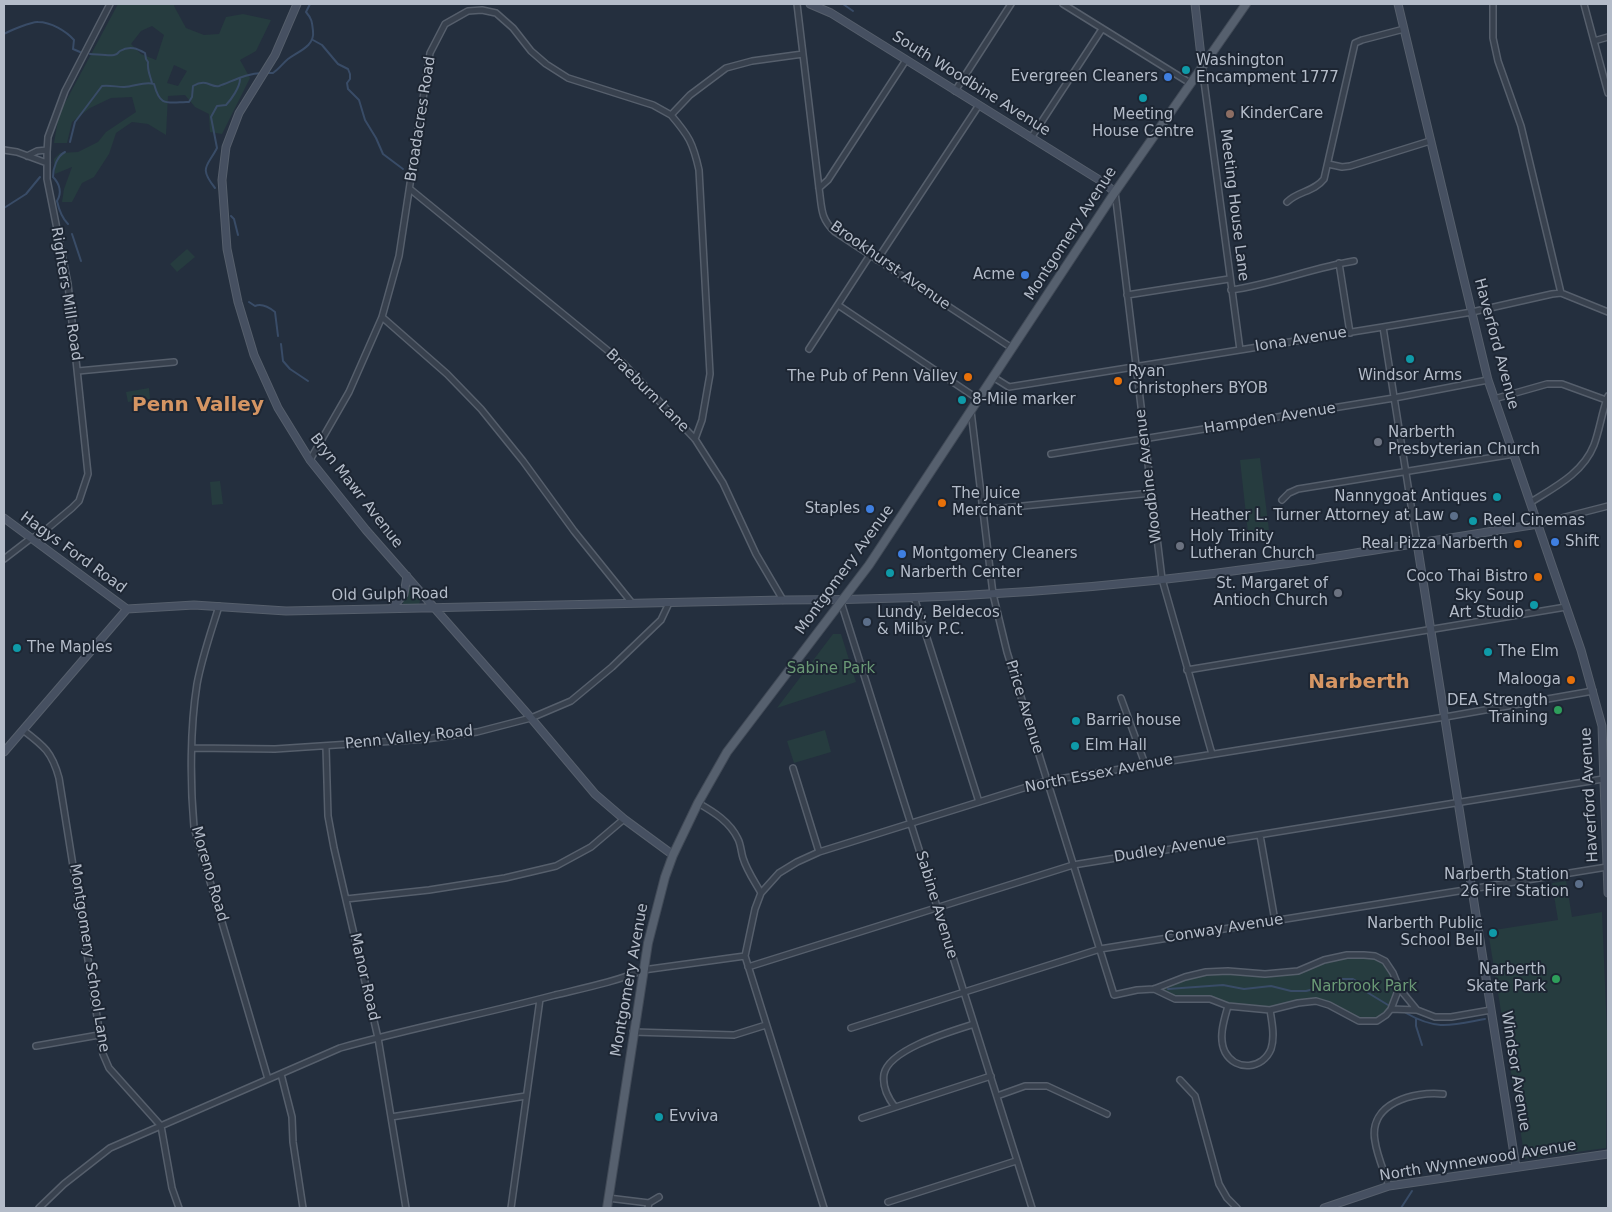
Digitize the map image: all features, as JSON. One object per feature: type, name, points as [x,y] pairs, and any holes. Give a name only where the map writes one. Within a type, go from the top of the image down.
[{"type":"main road","name":"Montgomery Avenue","points":[[607,1208],[643,970],[656,908],[673,855],[698,803],[727,752],[869,564],[1115,192],[1246,4]]},
{"type":"street","name":"Righters Mill Road","points":[[4,559],[72,508],[78,501],[88,476],[68,284],[48,180],[47,150],[48,137],[65,91],[110,4]]},
{"type":"street","name":"Bryn Mawr Avenue","points":[[297,4],[275,55],[239,113],[226,146],[222,180],[227,249],[238,302],[254,354],[278,408],[310,460],[366,530],[595,794],[624,819],[673,855]]},
{"type":"street","name":"Brookhurst Avenue","points":[[797,4],[822,214],[826,224],[835,232],[1012,348]]},
{"type":"street","name":"South Woodbine Avenue","points":[[810,4],[831,13],[1109,186],[1115,192]]},
{"type":"street","points":[[955,91],[1010,4]]},
{"type":"street","points":[[1063,4],[1190,83]]},
{"type":"street","name":"Meeting House Lane","points":[[1195,4],[1229,279],[1240,350]]},
{"type":"street","name":"Haverford Avenue","points":[[1398,4],[1488,380],[1566,607],[1593,691],[1602,726],[1608,893]]},
{"type":"street","points":[[1493,4],[1493,38],[1498,61],[1522,126],[1561,293],[1608,312]]},
{"type":"street","points":[[1584,4],[1608,93]]},
{"type":"street","name":"Broadacres Road","points":[[310,460],[349,392],[382,317],[398,256],[410,190],[430,53],[445,24],[468,11],[482,10],[496,14],[513,28],[531,51],[546,64],[568,78],[653,105],[672,115]]},
{"type":"street","points":[[1031,138],[1102,29]]},
{"type":"street","points":[[1287,202],[1292,196],[1319,185],[1324,180],[1356,44],[1362,40],[1404,29]]},
{"type":"street","points":[[1594,42],[1608,38]]},
{"type":"street","points":[[695,438],[702,420],[710,374],[699,170],[688,134],[672,115],[690,94],[726,68],[752,61],[803,54]]},
{"type":"street","points":[[819,188],[828,180],[906,60]]},
{"type":"street","points":[[877,260],[979,105]]},
{"type":"street","points":[[1328,164],[1342,167],[1350,166],[1430,141]]},
{"type":"street","points":[[4,150],[47,163]]},
{"type":"street","points":[[27,156],[37,151],[47,150]]},
{"type":"street","name":"Braeburn Lane","points":[[410,190],[623,363],[695,438],[723,483],[756,554],[783,600]]},
{"type":"street","name":"Woodbine Avenue","points":[[1115,192],[1162,579],[1212,754]]},
{"type":"street","points":[[809,349],[870,255]]},
{"type":"street","points":[[1231,290],[1248,288],[1322,266],[1354,261]]},
{"type":"street","points":[[1339,263],[1350,333]]},
{"type":"street","points":[[1127,295],[1229,279]]},
{"type":"street","name":"Iona Avenue","points":[[993,377],[1009,387],[1350,333],[1472,312],[1561,293]]},
{"type":"street","points":[[838,305],[978,399]]},
{"type":"street","points":[[382,317],[447,374],[481,409],[524,461],[574,531],[632,604]]},
{"type":"street","name":"Windsor Avenue","points":[[1383,327],[1516,1167]]},
{"type":"street","points":[[78,370],[174,362]]},
{"type":"street","name":"Hampden Avenue","points":[[1050,454],[1394,398],[1488,380]]},
{"type":"street","points":[[1494,399],[1547,384],[1562,384],[1607,398],[1593,445],[1586,458],[1569,477],[1531,502]]},
{"type":"street","name":"Price Avenue","points":[[971,410],[993,594],[1007,652],[1046,781],[1114,995],[1137,990],[1154,989]]},
{"type":"street","points":[[1282,500],[1298,488],[1514,454]]},
{"type":"street","points":[[983,510],[1151,493]]},
{"type":"street","points":[[1538,524],[1608,506]]},
{"type":"street","name":"Hagys Ford Road","points":[[4,518],[127,610]]},
{"type":"street","name":"Old Gulph Road","points":[[127,610],[194,606],[286,611],[783,600],[842,601],[993,594],[1162,579],[1269,566],[1538,524]]},
{"type":"street","points":[[392,608],[404,594],[407,576]]},
{"type":"street","points":[[914,597],[979,802]]},
{"type":"street","name":"Sabine Avenue","points":[[842,601],[1032,1208]]},
{"type":"street","name":"Penn Valley Road","points":[[193,748],[275,749],[326,747],[435,738],[477,732],[531,718],[571,701],[612,667],[661,620],[669,603]]},
{"type":"street","name":"Moreno Road","points":[[219,606],[206,646],[197,686],[191,793],[194,827],[268,1079]]},
{"type":"street","points":[[1187,670],[1566,607]]},
{"type":"street","points":[[4,752],[127,610]]},
{"type":"street","name":"North Essex Avenue","points":[[745,956],[753,918],[762,893],[778,873],[819,852],[911,823],[1046,781],[1445,717],[1593,691]]},
{"type":"street","points":[[1121,698],[1145,764]]},
{"type":"street","name":"Montgomery School Lane","points":[[23,730],[48,752],[55,761],[103,1054],[109,1068],[161,1126]]},
{"type":"street","name":"Manor Road","points":[[326,747],[328,816],[378,1038],[406,1208]]},
{"type":"street","points":[[792,768],[819,852]]},
{"type":"street","name":"Dudley Avenue","points":[[748,967],[1073,865],[1603,779]]},
{"type":"street","points":[[698,803],[719,816],[731,828],[739,841],[747,868],[762,893]]},
{"type":"street","points":[[346,899],[429,890],[505,878],[556,866],[591,847],[624,819]]},
{"type":"street","points":[[1260,835],[1275,921]]},
{"type":"street","name":"Conway Avenue","points":[[851,1028],[1100,949],[1607,868]]},
{"type":"street","points":[[1154,989],[1185,977],[1206,972],[1228,971],[1265,974],[1298,971],[1324,960],[1353,954],[1374,956],[1385,961],[1393,973],[1399,988],[1417,1010]]},
{"type":"street","points":[[39,1208],[64,1184],[110,1148],[340,1048],[540,999],[629,976],[643,970],[745,956],[824,1208]]},
{"type":"street","points":[[1154,989],[1175,999],[1210,999],[1228,1006],[1270,1010],[1316,1001],[1330,1005],[1359,1021],[1376,1021],[1391,1009],[1399,988]]},
{"type":"street","points":[[511,1208],[540,999]]},
{"type":"street","points":[[1228,1006],[1223,1026],[1222,1041],[1225,1052],[1235,1064],[1245,1066],[1258,1064],[1266,1058],[1271,1048],[1273,1039],[1270,1010]]},
{"type":"street","points":[[1391,1009],[1417,1010],[1435,1016],[1451,1017],[1491,1010]]},
{"type":"street","points":[[895,1107],[887,1095],[884,1085],[884,1074],[889,1064],[915,1046],[938,1035],[974,1024]]},
{"type":"street","points":[[633,1032],[734,1034],[766,1025]]},
{"type":"street","points":[[36,1046],[99,1035]]},
{"type":"street","points":[[281,1074],[292,1117],[293,1142],[303,1208]]},
{"type":"street","points":[[862,1118],[990,1076]]},
{"type":"street","points":[[1180,1080],[1195,1096],[1219,1184],[1227,1198],[1237,1208]]},
{"type":"street","points":[[997,1096],[1025,1086],[1047,1086],[1107,1114]]},
{"type":"street","points":[[1389,1186],[1374,1140],[1375,1127],[1379,1116],[1390,1105],[1401,1099],[1430,1093],[1443,1094]]},
{"type":"street","points":[[391,1117],[526,1096]]},
{"type":"street","points":[[161,1126],[172,1188],[179,1208]]},
{"type":"street","name":"North Wynnewood Avenue","points":[[1324,1208],[1389,1186],[1608,1154]]},
{"type":"street","points":[[888,1202],[1016,1160]]},
{"type":"street","points":[[608,1198],[648,1206],[659,1197]]},
{"type":"green space","points":[[118,4],[175,4],[174,6],[186,28],[204,35],[219,34],[226,17],[243,14],[271,20],[256,51],[240,60],[250,78],[222,134],[210,132],[209,114],[195,107],[185,95],[168,96],[166,135],[148,124],[132,122],[116,133],[109,154],[94,177],[82,183],[72,202],[62,202],[64,189],[72,167],[55,174],[54,159],[60,153],[78,152],[98,142],[106,132],[136,112],[132,97],[111,98],[90,108],[72,122],[67,143],[54,143],[59,114]],"holes":[[[152,26],[164,35],[156,60],[141,54],[131,44],[141,31]],[[174,65],[187,71],[178,86],[167,83]]]},
{"type":"green space","points":[[187,249],[195,257],[177,272],[170,264]]},
{"type":"green space","points":[[149,388],[150,399],[128,402],[126,392]]},
{"type":"green space","points":[[1260,458],[1269,530],[1248,533],[1240,460]]},
{"type":"green space","points":[[220,481],[223,504],[212,505],[210,482]]},
{"type":"green space","points":[[409,588],[412,588],[421,598],[419,604],[403,604]]},
{"type":"green space","name":"Sabine Park","points":[[833,634],[841,634],[856,682],[777,708]]},
{"type":"green space","points":[[825,730],[831,752],[794,763],[787,741]]},
{"type":"green space","points":[[1566,881],[1572,917],[1602,912],[1607,1032],[1606,1148],[1525,1159],[1488,931],[1558,920],[1552,883]]},
{"type":"green space","name":"Narbrook Park","points":[[1364,955],[1385,961],[1399,988],[1391,1009],[1377,1021],[1359,1021],[1316,1001],[1270,1010],[1228,1006],[1210,999],[1175,999],[1154,989],[1206,972],[1265,974],[1298,971],[1324,960]]},
{"type":"waterway","points":[[267,73],[273,73],[311,41],[313,36],[312,23],[306,12],[310,4]]},
{"type":"waterway","points":[[843,4],[853,11]]},
{"type":"waterway","points":[[4,34],[31,23],[48,24],[63,30],[74,40],[73,49],[80,52]]},
{"type":"waterway","points":[[313,40],[322,45],[338,64],[348,69],[350,74],[350,79],[347,83],[348,89],[359,100],[365,120],[383,154],[403,169]]},
{"type":"waterway","points":[[90,54],[112,55],[127,48],[140,50],[145,53],[152,83]]},
{"type":"waterway","points":[[70,142],[75,122],[102,86],[124,87],[150,83],[154,84],[156,91],[164,102],[189,102],[192,97],[193,86],[198,84],[205,83],[219,86],[245,76],[262,73]]},
{"type":"waterway","points":[[215,188],[206,171],[206,167],[217,148],[211,117],[217,106],[226,105],[230,100],[237,89],[240,79]]},
{"type":"waterway","points":[[65,152],[56,163],[53,177],[60,189],[57,201],[59,208],[68,224]]},
{"type":"waterway","points":[[4,208],[26,194],[40,177]]},
{"type":"waterway","points":[[231,216],[234,219],[238,235]]},
{"type":"waterway","points":[[72,234],[81,261]]},
{"type":"waterway","points":[[249,302],[255,306],[266,306],[275,312],[278,336]]},
{"type":"waterway","points":[[281,344],[283,361],[290,369],[308,381]]},
{"type":"waterway","points":[[1168,989],[1223,985],[1244,989],[1271,986],[1291,991],[1306,991],[1342,979],[1353,979],[1360,983],[1365,991],[1388,1005]]},
{"type":"waterway","points":[[1406,1013],[1417,1019],[1445,1025],[1485,1019]]},
{"type":"waterway","points":[[1416,1019],[1416,1026],[1422,1045]]},
{"type":"waterway","points":[[1401,1208],[1412,1191]]},
{"type":"place","name":"Washington Encampment 1777","points":[[1186,70]]},
{"type":"place","name":"Evergreen Cleaners","points":[[1168,77]]},
{"type":"place","name":"Meeting House Centre","points":[[1143,98]]},
{"type":"place","name":"KinderCare","points":[[1230,114]]},
{"type":"place","name":"Acme","points":[[1025,275]]},
{"type":"place","name":"Windsor Arms","points":[[1410,359]]},
{"type":"place","name":"The Pub of Penn Valley","points":[[968,377]]},
{"type":"place","name":"Ryan Christophers BYOB","points":[[1118,381]]},
{"type":"place","name":"8-Mile marker","points":[[962,400]]},
{"type":"place","name":"Narberth Presbyterian Church","points":[[1378,442]]},
{"type":"place","name":"Nannygoat Antiques","points":[[1497,497]]},
{"type":"place","name":"The Juice Merchant","points":[[942,503]]},
{"type":"place","name":"Staples","points":[[870,509]]},
{"type":"place","name":"Heather L. Turner Attorney at Law","points":[[1454,516]]},
{"type":"place","name":"Reel Cinemas","points":[[1473,521]]},
{"type":"place","name":"Shift","points":[[1555,542]]},
{"type":"place","name":"Real Pizza Narberth","points":[[1518,544]]},
{"type":"place","name":"Holy Trinity Lutheran Church","points":[[1180,546]]},
{"type":"place","name":"Montgomery Cleaners","points":[[902,554]]},
{"type":"place","name":"Narberth Center","points":[[890,573]]},
{"type":"place","name":"Coco Thai Bistro","points":[[1538,577]]},
{"type":"place","name":"St. Margaret of Antioch Church","points":[[1338,593]]},
{"type":"place","name":"Sky Soup Art Studio","points":[[1534,605]]},
{"type":"place","name":"Lundy, Beldecos & Milby P.C.","points":[[867,622]]},
{"type":"place","name":"The Maples","points":[[17,648]]},
{"type":"place","name":"The Elm","points":[[1488,652]]},
{"type":"place","name":"Malooga","points":[[1571,680]]},
{"type":"place","name":"DEA Strength Training","points":[[1558,710]]},
{"type":"place","name":"Barrie house","points":[[1076,721]]},
{"type":"place","name":"Elm Hall","points":[[1075,746]]},
{"type":"place","name":"Narberth Station 26 Fire Station","points":[[1579,884]]},
{"type":"place","name":"Narberth Public School Bell","points":[[1493,933]]},
{"type":"place","name":"Narberth Skate Park","points":[[1556,979]]},
{"type":"place","name":"Evviva","points":[[659,1117]]},
{"type":"district","name":"Penn Valley","points":[[198,406]]},
{"type":"district","name":"Narberth","points":[[1359,683]]}]
